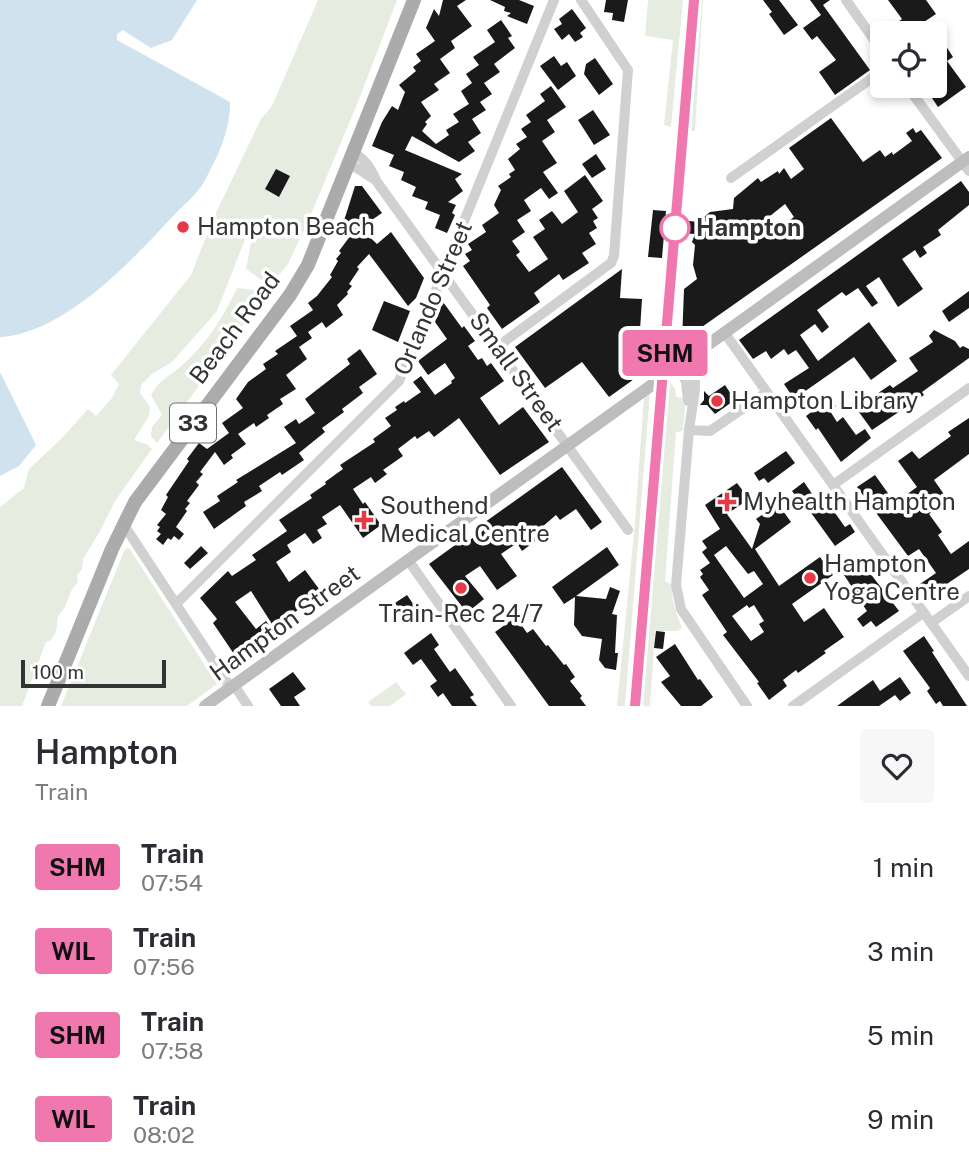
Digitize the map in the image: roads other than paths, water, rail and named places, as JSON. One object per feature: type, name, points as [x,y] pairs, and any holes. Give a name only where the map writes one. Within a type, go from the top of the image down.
[{"type":"main road","name":"Beach Road","points":[[48,706],[124,524],[153,476],[299,281],[312,257],[414,0]]},
{"type":"main road","name":"Hampton Street","points":[[205,706],[724,332],[967,164]]},
{"type":"street","name":"Orlando Street","points":[[176,604],[399,381],[554,0]]},
{"type":"street","points":[[497,347],[611,263],[614,256],[628,70],[581,0]]},
{"type":"street","points":[[846,0],[870,34]]},
{"type":"street","points":[[731,178],[870,80]]},
{"type":"street","points":[[916,98],[967,164]]},
{"type":"street","name":"Small Street","points":[[351,158],[364,160],[628,530]]},
{"type":"street","points":[[724,332],[969,676]]},
{"type":"street","points":[[681,363],[695,377],[688,430],[677,598],[681,609],[747,703]]},
{"type":"street","points":[[833,485],[969,388]]},
{"type":"street","points":[[688,430],[710,431],[767,392]]},
{"type":"street","points":[[124,524],[232,687],[248,706]]},
{"type":"street","points":[[408,560],[511,706]]},
{"type":"street","points":[[931,623],[969,596]]},
{"type":"street","points":[[793,705],[923,613]]},
{"type":"water","points":[[0,0],[197,0],[172,40],[151,48],[123,30],[117,34],[117,40],[230,102],[225,134],[218,153],[204,182],[193,197],[117,274],[72,309],[24,333],[0,337]]},
{"type":"water","points":[[0,372],[36,445],[19,466],[0,476]]},
{"type":"railway","points":[[630,706],[688,0]]},
{"type":"train","name":"SHM","points":[[635,706],[694,0]]},
{"type":"place","name":"Hampton Beach","points":[[183,227]]},
{"type":"place","name":"Hampton","points":[[675,228]]},
{"type":"place","name":"Hampton Library","points":[[717,401]]},
{"type":"place","name":"Myhealth Hampton","points":[[727,502]]},
{"type":"place","name":"Southend Medical Centre","points":[[364,520]]},
{"type":"place","name":"Hampton Yoga Centre","points":[[810,578]]},
{"type":"place","name":"Train-Rec 24/7","points":[[461,588]]}]
